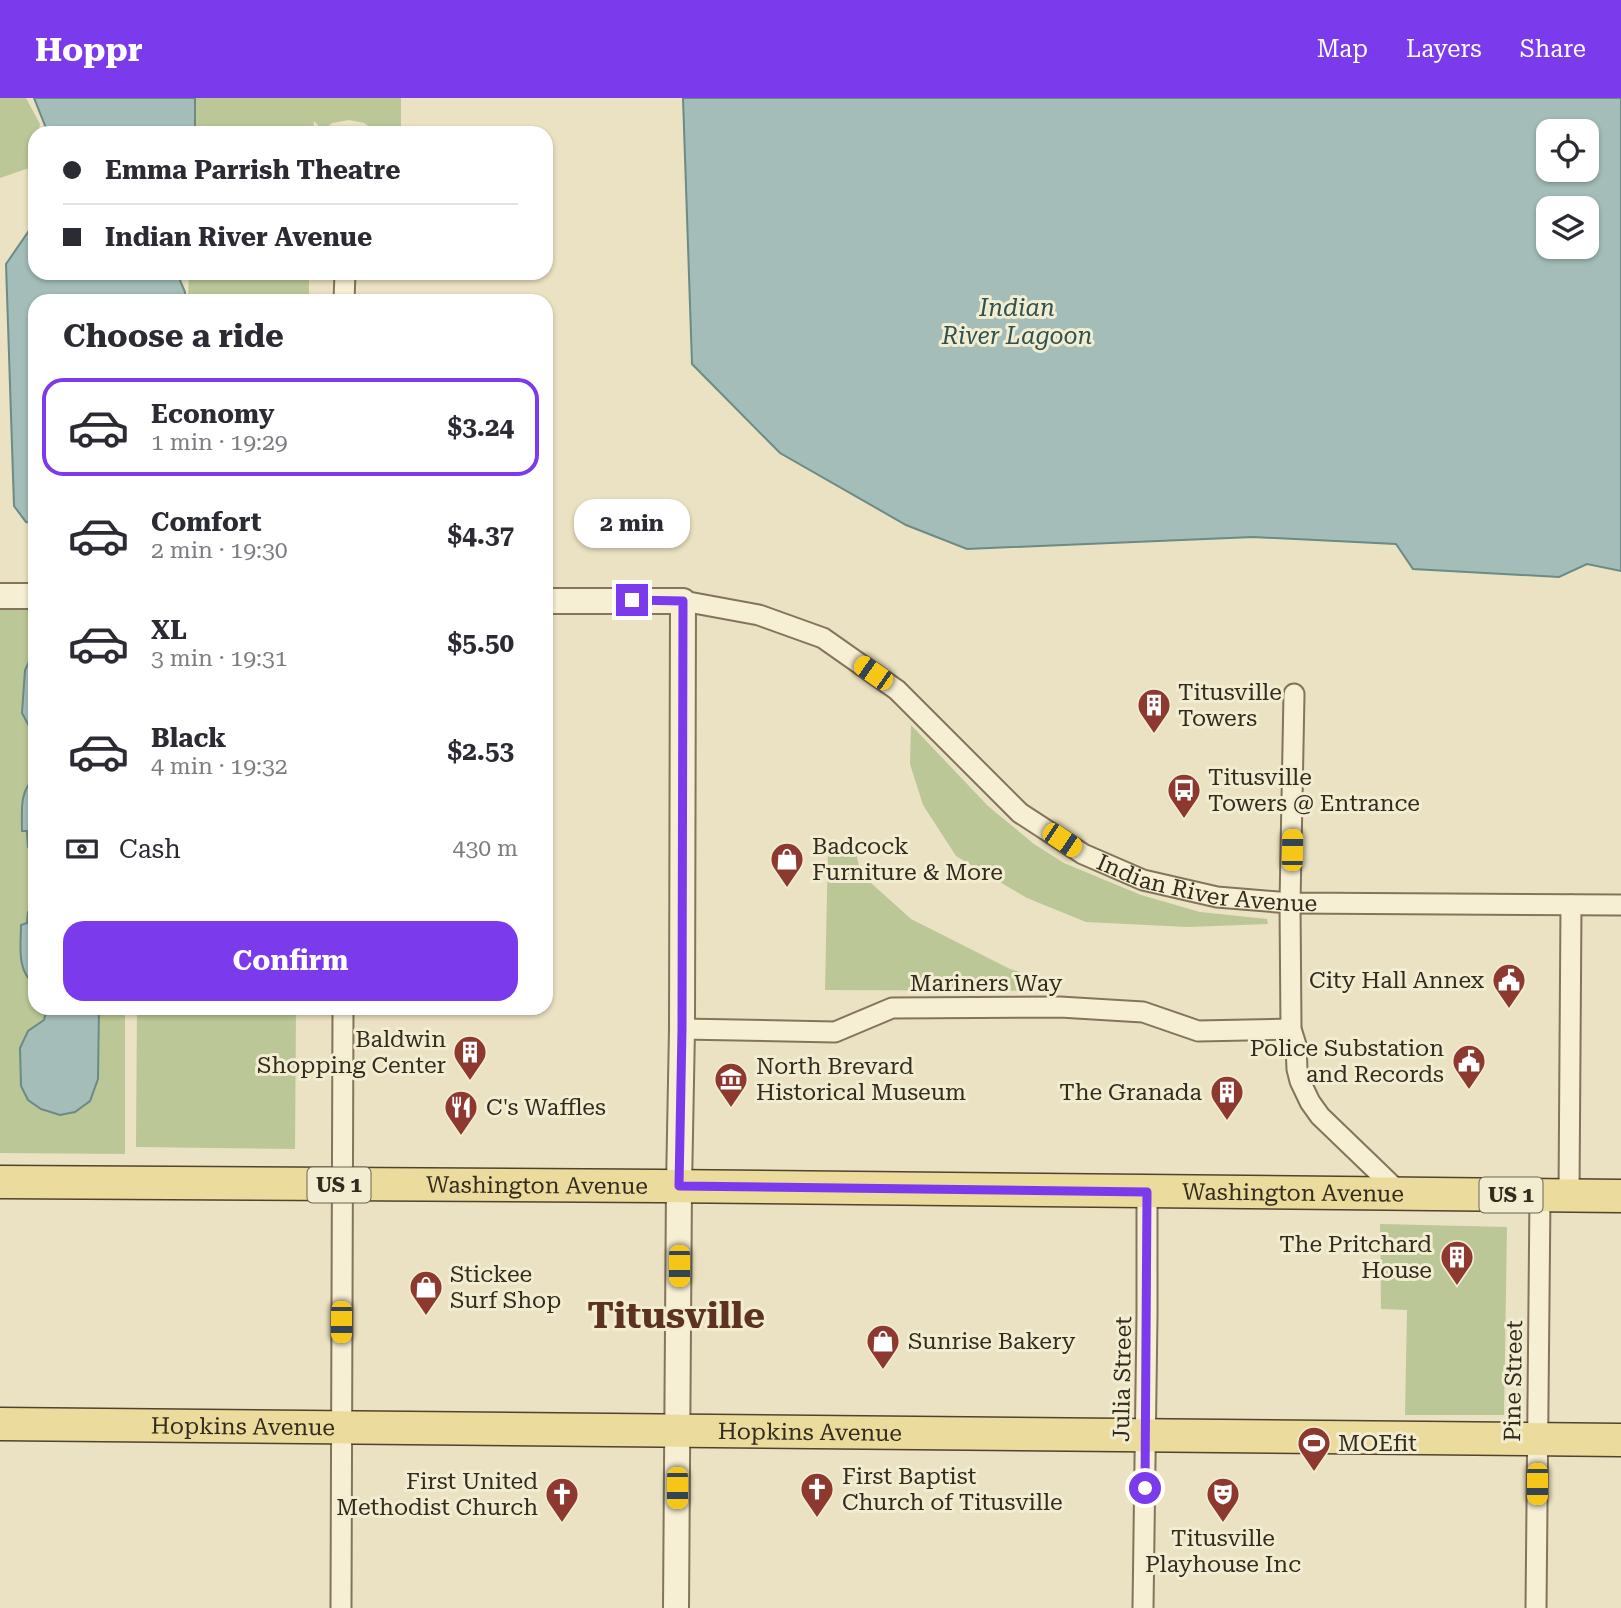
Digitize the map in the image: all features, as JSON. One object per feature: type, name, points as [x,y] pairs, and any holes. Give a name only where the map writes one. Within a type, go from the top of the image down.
[{"type":"main road","name":"Washington Avenue","points":[[0,1182],[1621,1196]]},
{"type":"main road","name":"Hopkins Avenue","points":[[0,1424],[1621,1440]]},
{"type":"street","points":[[0,596],[28,596]]},
{"type":"street","name":"Indian River Avenue","points":[[553,601],[683,601],[759,615],[823,638],[897,690],[1020,813],[1083,854],[1143,880],[1217,897],[1290,903],[1621,905]]},
{"type":"street","points":[[676,1608],[683,601]]},
{"type":"street","points":[[1294,694],[1290,903],[1291,1029],[1296,1045],[1297,1069],[1310,1102],[1320,1116],[1401,1194]]},
{"type":"street","name":"Pine Street","points":[[1536,1608],[1537,1439],[1571,905]]},
{"type":"street","name":"Mariners Way","points":[[682,1029],[835,1032],[892,1008],[1060,1006],[1143,1012],[1198,1031],[1291,1029]]},
{"type":"street","points":[[341,1608],[343,1015]]},
{"type":"street","name":"Julia Street","points":[[1143,1608],[1147,1192]]},
{"type":"green space","points":[[0,98],[26,98],[40,124],[28,126],[28,168],[0,178]]},
{"type":"green space","points":[[193,98],[401,98],[401,126],[368,126],[349,120],[329,126],[318,126],[314,121],[314,126],[192,126]]},
{"type":"green space","points":[[189,280],[309,280],[309,294],[188,294]]},
{"type":"green space","points":[[0,605],[28,605],[28,1015],[125,1015],[125,1154],[0,1153]]},
{"type":"green space","points":[[911,725],[988,806],[1034,844],[1064,863],[1141,895],[1200,912],[1267,919],[1268,924],[1187,927],[1086,922],[1027,898],[956,856],[923,805],[910,764]]},
{"type":"green space","points":[[852,837],[861,874],[911,919],[1010,969],[1051,981],[1052,991],[825,990],[828,847]]},
{"type":"green space","points":[[137,1015],[296,1015],[295,1149],[136,1147]]},
{"type":"green space","points":[[1380,1224],[1507,1227],[1504,1415],[1405,1415],[1407,1310],[1381,1309]]},
{"type":"water","points":[[34,98],[195,98],[195,126],[45,126]]},
{"type":"water","name":"Indian River Lagoon","points":[[683,98],[1621,98],[1621,571],[1587,564],[1559,577],[1413,569],[1396,544],[1253,537],[967,549],[906,525],[780,453],[692,364]]},
{"type":"water","points":[[28,232],[28,280],[180,280],[185,292],[28,294],[28,522],[14,506],[6,264]]},
{"type":"water","points":[[28,664],[28,724],[22,713],[25,670]]},
{"type":"water","points":[[28,786],[28,847],[27,831],[22,831],[22,802]]},
{"type":"water","points":[[28,912],[28,977],[22,965],[20,949],[21,925],[27,923]]},
{"type":"water","points":[[45,1015],[99,1015],[98,1079],[90,1101],[75,1112],[60,1115],[41,1109],[28,1100],[21,1086],[20,1048],[28,1031],[44,1020]]},
{"type":"place","name":"Titusville Towers","points":[[1154,735]]},
{"type":"place","name":"Titusville Towers @ Entrance","points":[[1184,820]]},
{"type":"place","name":"Badcock Furniture & More","points":[[787,889]]},
{"type":"place","name":"City Hall Annex","points":[[1509,1010]]},
{"type":"place","name":"Baldwin Shopping Center","points":[[470,1082]]},
{"type":"place","name":"Police Substation and Records","points":[[1469,1091]]},
{"type":"place","name":"North Brevard Historical Museum","points":[[731,1109]]},
{"type":"place","name":"The Granada","points":[[1227,1122]]},
{"type":"place","name":"C's Waffles","points":[[461,1137]]},
{"type":"place","name":"The Pritchard House","points":[[1457,1287]]},
{"type":"place","name":"Stickee Surf Shop","points":[[426,1317]]},
{"type":"place","name":"Sunrise Bakery","points":[[883,1371]]},
{"type":"place","name":"MOEfit","points":[[1314,1473]]},
{"type":"place","name":"First Baptist Church of Titusville","points":[[817,1519]]},
{"type":"place","name":"First United Methodist Church","points":[[562,1524]]},
{"type":"place","name":"Titusville Playhouse Inc","points":[[1223,1524]]},
{"type":"district","name":"Titusville","points":[[676,1315]]},
{"type":"route","points":[[632,600],[683,601],[679,1186],[1147,1192],[1145,1488]]}]
